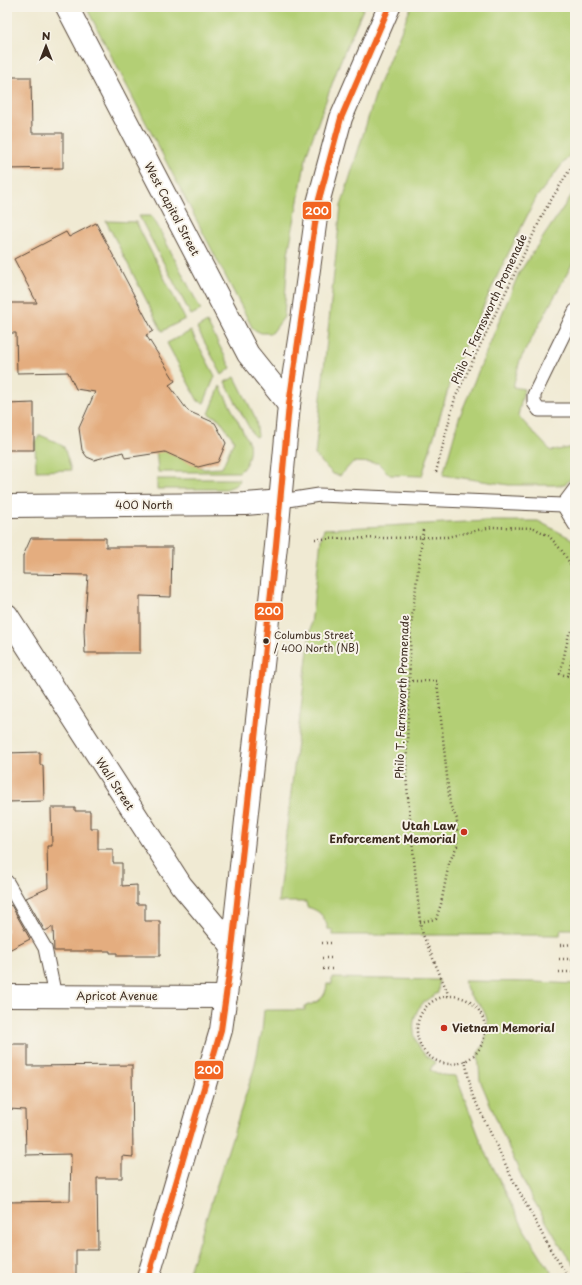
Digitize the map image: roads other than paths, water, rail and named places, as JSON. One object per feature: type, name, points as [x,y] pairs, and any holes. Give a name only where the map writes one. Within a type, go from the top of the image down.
[{"type":"street","name":"West Capitol Street","points":[[67,7],[248,354],[289,405]]},
{"type":"street","points":[[148,1278],[220,1035],[232,946],[281,501],[289,405],[318,203],[341,118],[389,7]]},
{"type":"street","name":"400 North","points":[[7,506],[245,504],[281,501]]},
{"type":"street","name":"Wall Street","points":[[7,615],[181,886],[232,946]]},
{"type":"street","name":"Apricot Avenue","points":[[7,996],[226,997]]},
{"type":"lane","points":[[575,311],[534,395],[534,403],[539,410],[575,410]]},
{"type":"lane","points":[[563,505],[575,489]]},
{"type":"lane","points":[[281,501],[319,495],[563,505]]},
{"type":"lane","points":[[563,505],[575,525]]},
{"type":"lane","points":[[7,882],[45,948],[56,996]]},
{"type":"place","name":"Columbus Street / 400 North (NB)","points":[[266,641]]},
{"type":"place","name":"Utah Law Enforcement Memorial","points":[[464,832]]},
{"type":"place","name":"Vietnam Memorial","points":[[444,1028]]}]
